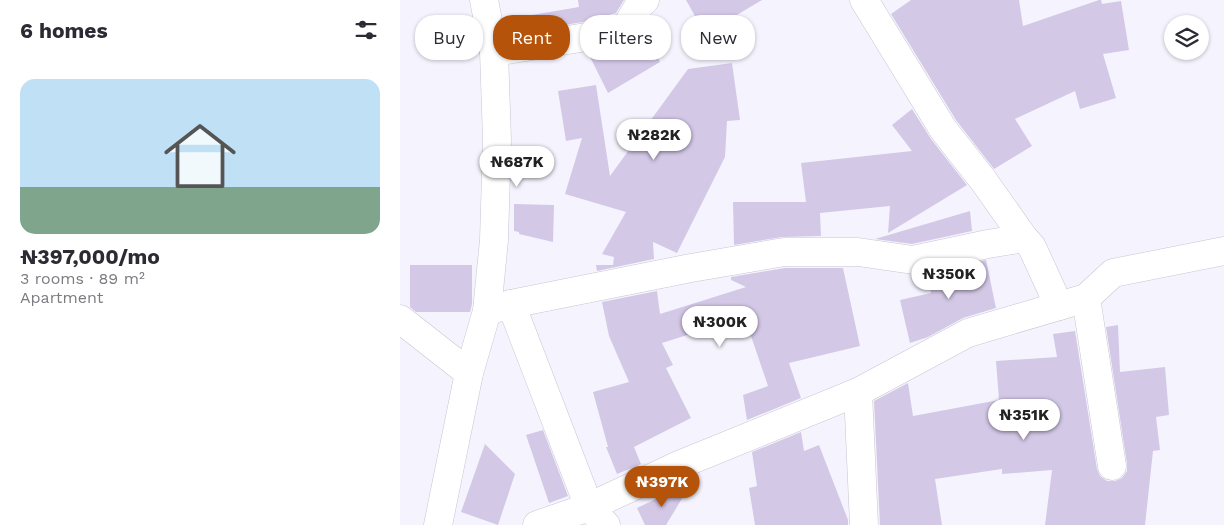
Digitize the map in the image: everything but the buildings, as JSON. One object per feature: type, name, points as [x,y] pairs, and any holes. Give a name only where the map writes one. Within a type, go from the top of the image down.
[{"type":"street","points":[[484,0],[493,47]]},
{"type":"street","points":[[570,40],[626,27],[638,6],[644,0]]},
{"type":"street","points":[[864,0],[943,129],[1032,247],[1059,306]]},
{"type":"street","points":[[494,60],[496,140],[494,240],[499,307],[597,516]]},
{"type":"street","points":[[499,307],[691,268],[784,252],[858,252],[913,260],[1024,238]]},
{"type":"street","points":[[537,525],[597,516],[679,465],[858,392],[968,334],[1086,298],[1113,273],[1224,251]]},
{"type":"street","points":[[1086,298],[1112,466]]},
{"type":"street","points":[[438,525],[469,373],[499,307]]},
{"type":"street","points":[[400,319],[469,373]]},
{"type":"street","points":[[858,392],[864,525]]}]
